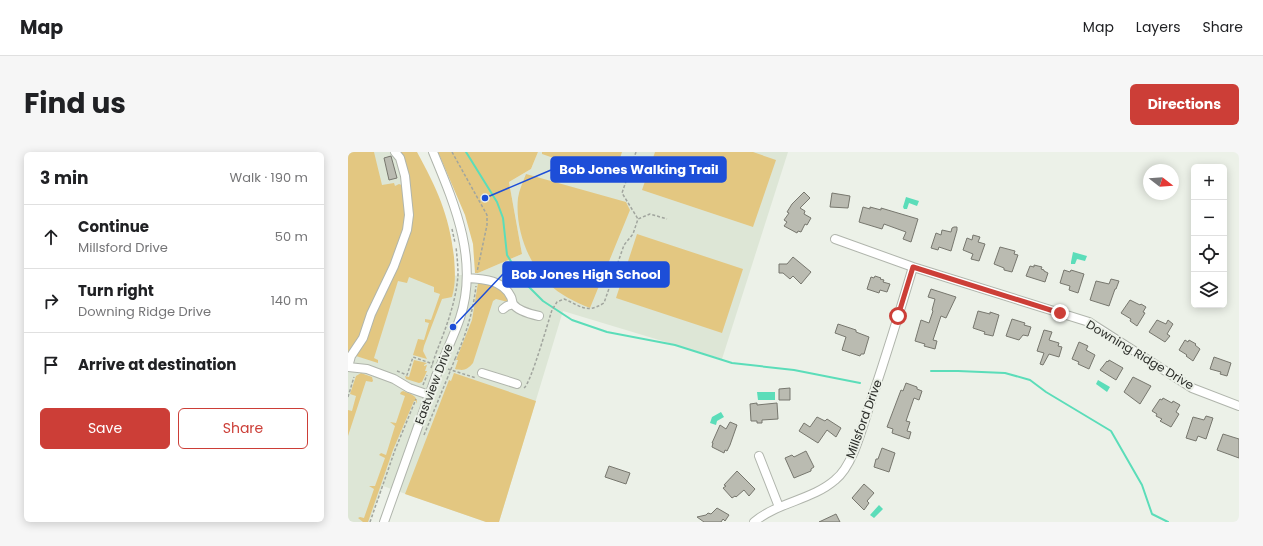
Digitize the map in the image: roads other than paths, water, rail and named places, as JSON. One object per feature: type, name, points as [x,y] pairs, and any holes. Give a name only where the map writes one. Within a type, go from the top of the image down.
[{"type":"street","points":[[348,370],[351,356],[363,338],[371,314],[394,266],[407,230],[409,215],[405,176],[400,158],[395,152]]},
{"type":"street","name":"Eastview Drive","points":[[384,522],[429,395],[433,374],[445,355],[460,318],[465,301],[467,258],[465,242],[451,196],[433,152]]},
{"type":"street","name":"Downing Ridge Drive","points":[[835,239],[913,267],[1089,322],[1192,388],[1239,406]]},
{"type":"street","name":"Millsford Drive","points":[[754,522],[779,507],[821,490],[835,481],[845,471],[856,444],[890,344],[913,267]]},
{"type":"street","points":[[467,278],[496,282],[505,288],[512,298],[513,304],[523,311],[539,316]]},
{"type":"street","points":[[503,309],[513,304]]},
{"type":"street","points":[[348,366],[367,369],[394,379],[409,388],[429,395]]},
{"type":"street","points":[[479,376],[519,387]]},
{"type":"street","points":[[759,456],[779,507]]},
{"type":"waterway","points":[[466,152],[497,202],[503,218],[507,255],[524,282],[543,301],[572,320],[607,332],[675,345],[732,363],[794,370],[860,383]]},
{"type":"waterway","points":[[931,371],[1005,373],[1030,380],[1046,392],[1111,431],[1142,485],[1152,514],[1168,522]]},
{"type":"place","name":"Bob Jones Walking Trail","points":[[485,198]]},
{"type":"place","name":"Bob Jones High School","points":[[453,327]]}]
